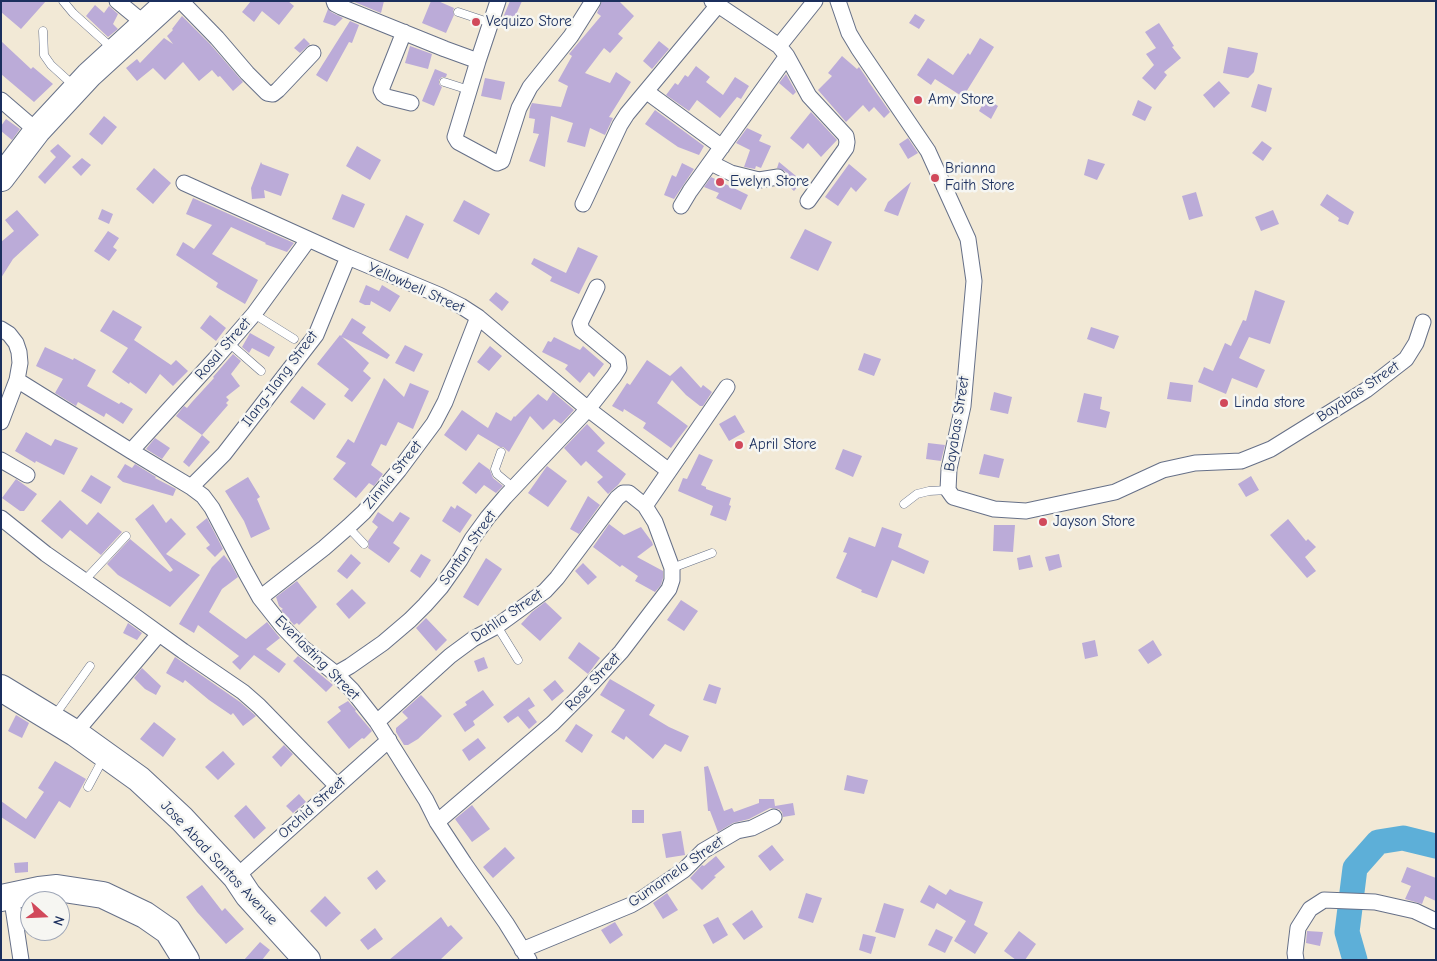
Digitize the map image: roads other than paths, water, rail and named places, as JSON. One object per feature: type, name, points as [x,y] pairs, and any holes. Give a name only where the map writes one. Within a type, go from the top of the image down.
[{"type":"highway","points":[[1,178],[37,130],[77,88],[115,50],[170,1]]},
{"type":"highway","name":"Jose Abad Santos Avenue","points":[[1,688],[75,733],[139,779],[182,819],[236,877],[248,895],[307,960]]},
{"type":"highway","points":[[6,896],[57,888],[103,896],[145,915],[168,931],[186,960]]},
{"type":"street","points":[[117,1],[144,24]]},
{"type":"street","points":[[181,1],[267,93],[273,94],[278,90],[313,54]]},
{"type":"street","points":[[334,1],[335,4],[341,7],[478,61]]},
{"type":"street","points":[[498,1],[455,137],[458,142],[497,163],[502,161],[519,108],[530,87],[571,36],[593,1]]},
{"type":"street","points":[[681,206],[722,147],[815,1]]},
{"type":"street","name":"Bayabas Street","points":[[838,1],[849,32],[858,48],[928,151],[968,239],[974,282],[963,406],[949,469],[948,490],[953,497],[994,510],[1026,511],[1115,492],[1163,470],[1195,463],[1240,461],[1271,449],[1366,390],[1406,359],[1416,343],[1423,322]]},
{"type":"street","points":[[583,204],[614,135],[627,114],[647,92],[715,3],[783,51],[809,96],[846,136],[846,148],[808,202]]},
{"type":"street","points":[[404,32],[381,90],[387,97],[411,103]]},
{"type":"street","points":[[647,92],[722,147]]},
{"type":"street","points":[[1,100],[37,130]]},
{"type":"street","points":[[711,162],[731,173],[759,180],[778,177]]},
{"type":"street","name":"Yellowbell Street","points":[[184,184],[348,258],[439,295],[461,306],[478,317],[588,409],[669,471]]},
{"type":"street","name":"Rosal Street","points":[[131,452],[254,314],[308,240]]},
{"type":"street","name":"Ilang-Ilang Street","points":[[191,487],[224,454],[316,335],[348,258]]},
{"type":"street","name":"Santan Street","points":[[336,674],[383,643],[425,606],[441,587],[488,517],[588,409],[619,368],[618,360],[582,330],[580,323],[597,287]]},
{"type":"street","name":"Zinnia Street","points":[[260,598],[348,527],[364,512],[399,470],[434,423],[445,402],[478,317]]},
{"type":"street","points":[[1,329],[9,334],[16,343],[20,363],[17,380],[1,422]]},
{"type":"street","name":"Everlasting Street","points":[[17,380],[203,496],[212,508],[260,598],[303,648],[336,674],[352,690],[378,722],[426,800],[437,822],[526,955]]},
{"type":"street","points":[[645,506],[727,386]]},
{"type":"street","points":[[1,460],[28,475]]},
{"type":"street","name":"Dahlia Street","points":[[378,722],[450,656],[473,639],[497,626],[532,602],[551,585],[617,498],[623,493],[629,493],[645,506]]},
{"type":"street","name":"Rose Street","points":[[437,822],[553,723],[584,693],[621,652],[670,589],[672,568],[655,522],[645,506]]},
{"type":"street","points":[[1,518],[46,554],[243,692],[337,786]]},
{"type":"street","points":[[75,733],[159,634]]},
{"type":"street","name":"Orchid Street","points":[[236,877],[389,740]]},
{"type":"street","name":"Gumamela Street","points":[[526,955],[644,898],[684,870],[703,851],[737,831],[752,828],[774,817]]},
{"type":"street","points":[[6,896],[21,960]]},
{"type":"street","points":[[1296,960],[1298,928],[1310,909],[1324,900],[1375,902],[1415,911],[1436,921]]},
{"type":"lane","points":[[63,1],[73,14],[115,50]]},
{"type":"lane","points":[[458,12],[490,23]]},
{"type":"lane","points":[[43,31],[44,55],[50,65],[77,88]]},
{"type":"lane","points":[[444,82],[469,90]]},
{"type":"lane","points":[[254,314],[294,339]]},
{"type":"lane","points":[[229,343],[261,371]]},
{"type":"lane","points":[[501,452],[495,469],[497,474],[514,488]]},
{"type":"lane","points":[[904,504],[917,494],[948,490]]},
{"type":"lane","points":[[348,527],[364,544]]},
{"type":"lane","points":[[84,581],[126,536]]},
{"type":"lane","points":[[672,568],[712,553]]},
{"type":"lane","points":[[497,626],[518,660]]},
{"type":"lane","points":[[53,719],[90,666]]},
{"type":"lane","points":[[88,787],[105,754]]},
{"type":"waterway","points":[[1355,960],[1347,932],[1355,868],[1378,842],[1403,838],[1436,846]]},
{"type":"place","name":"Vequizo Store","points":[[476,22]]},
{"type":"place","name":"Amy Store","points":[[918,100]]},
{"type":"place","name":"Brianna Faith Store","points":[[935,178]]},
{"type":"place","name":"Evelyn Store","points":[[720,182]]},
{"type":"place","name":"Linda store","points":[[1224,403]]},
{"type":"place","name":"April Store","points":[[739,445]]},
{"type":"place","name":"Jayson Store","points":[[1043,522]]}]
